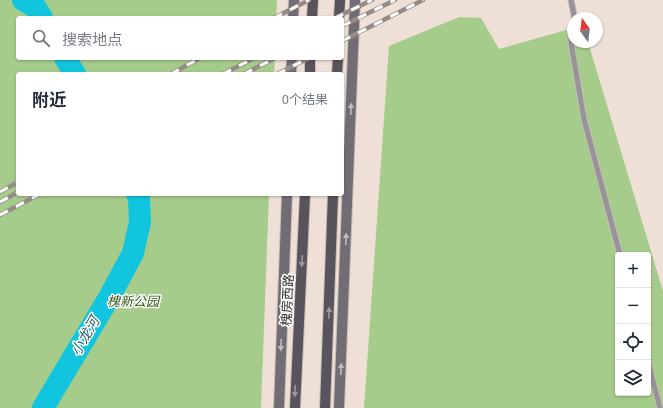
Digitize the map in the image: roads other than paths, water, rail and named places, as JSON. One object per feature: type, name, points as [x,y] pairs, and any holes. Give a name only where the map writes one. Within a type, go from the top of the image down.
[{"type":"main road","points":[[312,16],[313,0]]},
{"type":"main road","points":[[339,16],[340,0]]},
{"type":"main road","points":[[310,60],[310,72]]},
{"type":"main road","points":[[337,72],[338,60]]},
{"type":"main road","name":"槐房西路","points":[[295,408],[305,196]]},
{"type":"main road","points":[[325,408],[333,196]]},
{"type":"street","points":[[293,16],[294,0]]},
{"type":"street","points":[[339,408],[356,0]]},
{"type":"street","points":[[291,72],[292,60]]},
{"type":"street","points":[[279,408],[287,196]]},
{"type":"lane","points":[[570,0],[573,12]]},
{"type":"lane","points":[[571,48],[584,119],[619,252]]},
{"type":"lane","points":[[651,373],[660,408]]},
{"type":"waterway","name":"小龙河","points":[[23,0],[36,8],[41,16]]},
{"type":"waterway","name":"小龙河","points":[[66,60],[74,72]]},
{"type":"waterway","name":"小龙河","points":[[43,408],[110,296],[133,253],[140,222],[138,196]]},
{"type":"railway","points":[[278,16],[309,0]]},
{"type":"railway","points":[[339,16],[372,0]]},
{"type":"railway","points":[[344,25],[395,0]]},
{"type":"railway","points":[[344,40],[423,0]]},
{"type":"railway","points":[[175,72],[196,60]]},
{"type":"railway","points":[[227,72],[250,60]]},
{"type":"railway","points":[[248,72],[271,60]]},
{"type":"railway","points":[[281,72],[305,60]]},
{"type":"railway","points":[[0,192],[16,183]]},
{"type":"railway","points":[[0,202],[16,193]]},
{"type":"railway","points":[[0,215],[36,196]]},
{"type":"park label","name":"槐新公园","points":[[133,301]]}]
